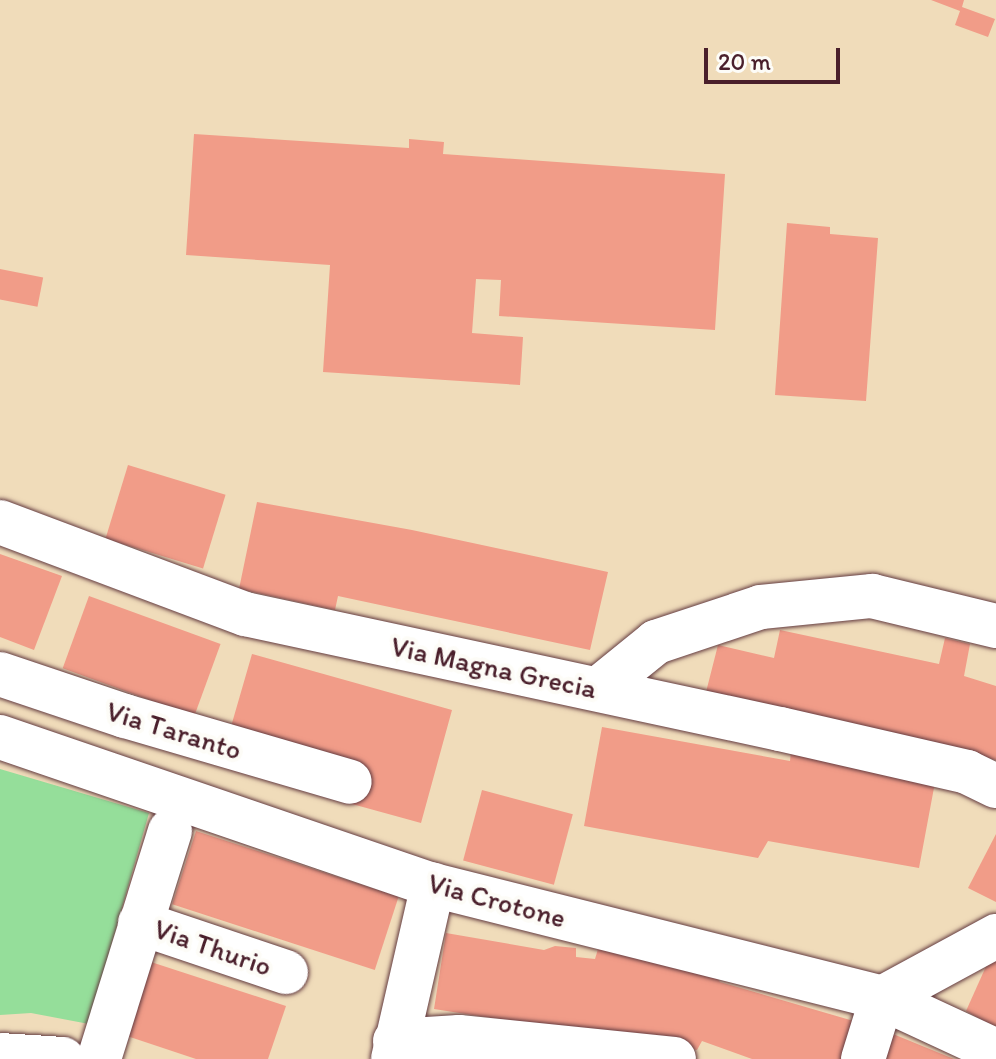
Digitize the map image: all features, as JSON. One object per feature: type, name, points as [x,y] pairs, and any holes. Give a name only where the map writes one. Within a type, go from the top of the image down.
[{"type":"street","name":"Via Magna Grecia","points":[[0,522],[245,614],[967,772],[996,786]]},
{"type":"street","points":[[598,689],[656,642],[761,607],[872,596],[996,626]]},
{"type":"street","name":"Via Taranto","points":[[0,674],[125,716],[350,782]]},
{"type":"street","name":"Via Crotone","points":[[0,737],[433,885],[882,998],[996,1051]]},
{"type":"street","points":[[99,1059],[170,831]]},
{"type":"street","points":[[433,885],[394,1050],[459,1037],[674,1059]]},
{"type":"street","name":"Via Thurio","points":[[140,923],[286,972]]},
{"type":"street","points":[[863,1059],[882,998],[996,936]]},
{"type":"street","points":[[0,1055],[63,1059]]},
{"type":"green space","points":[[0,769],[149,813],[89,1024],[31,1013],[0,1015]]},
{"type":"building","points":[[931,0],[964,0],[962,7],[995,19],[988,37],[955,25],[960,11]]},
{"type":"building","points":[[194,134],[409,148],[409,139],[444,142],[443,154],[725,174],[715,330],[499,316],[501,280],[476,279],[472,333],[523,337],[520,385],[323,372],[330,265],[186,255]]},
{"type":"building","points":[[787,223],[830,227],[830,234],[878,238],[866,401],[775,395]]},
{"type":"building","points":[[0,269],[43,277],[37,307],[0,300]]},
{"type":"building","points":[[128,465],[226,495],[203,568],[105,539]]},
{"type":"building","points":[[257,502],[412,530],[608,572],[590,650],[338,596],[335,610],[239,589]]},
{"type":"building","points":[[0,554],[62,576],[34,650],[0,637]]},
{"type":"building","points":[[89,596],[221,644],[194,716],[63,668]]},
{"type":"building","points":[[780,630],[939,664],[945,638],[970,644],[964,676],[996,686],[996,760],[706,692],[718,645],[774,658]]},
{"type":"building","points":[[252,654],[452,710],[421,823],[352,804],[365,768],[230,730]]},
{"type":"building","points":[[602,727],[790,761],[791,751],[936,777],[919,868],[768,841],[758,858],[584,826]]},
{"type":"building","points":[[482,790],[573,814],[554,885],[463,861]]},
{"type":"building","points":[[196,831],[399,897],[375,970],[172,904]]},
{"type":"building","points":[[996,834],[996,902],[968,888]]},
{"type":"building","points":[[446,933],[544,950],[555,946],[576,948],[576,957],[595,959],[598,949],[714,973],[720,982],[857,1022],[847,1059],[752,1059],[702,1041],[697,1050],[434,1009]]},
{"type":"building","points":[[992,953],[996,954],[996,1028],[966,1011]]},
{"type":"building","points":[[151,962],[286,1006],[268,1059],[196,1059],[127,1036]]},
{"type":"building","points":[[893,1034],[954,1059],[883,1059]]}]
